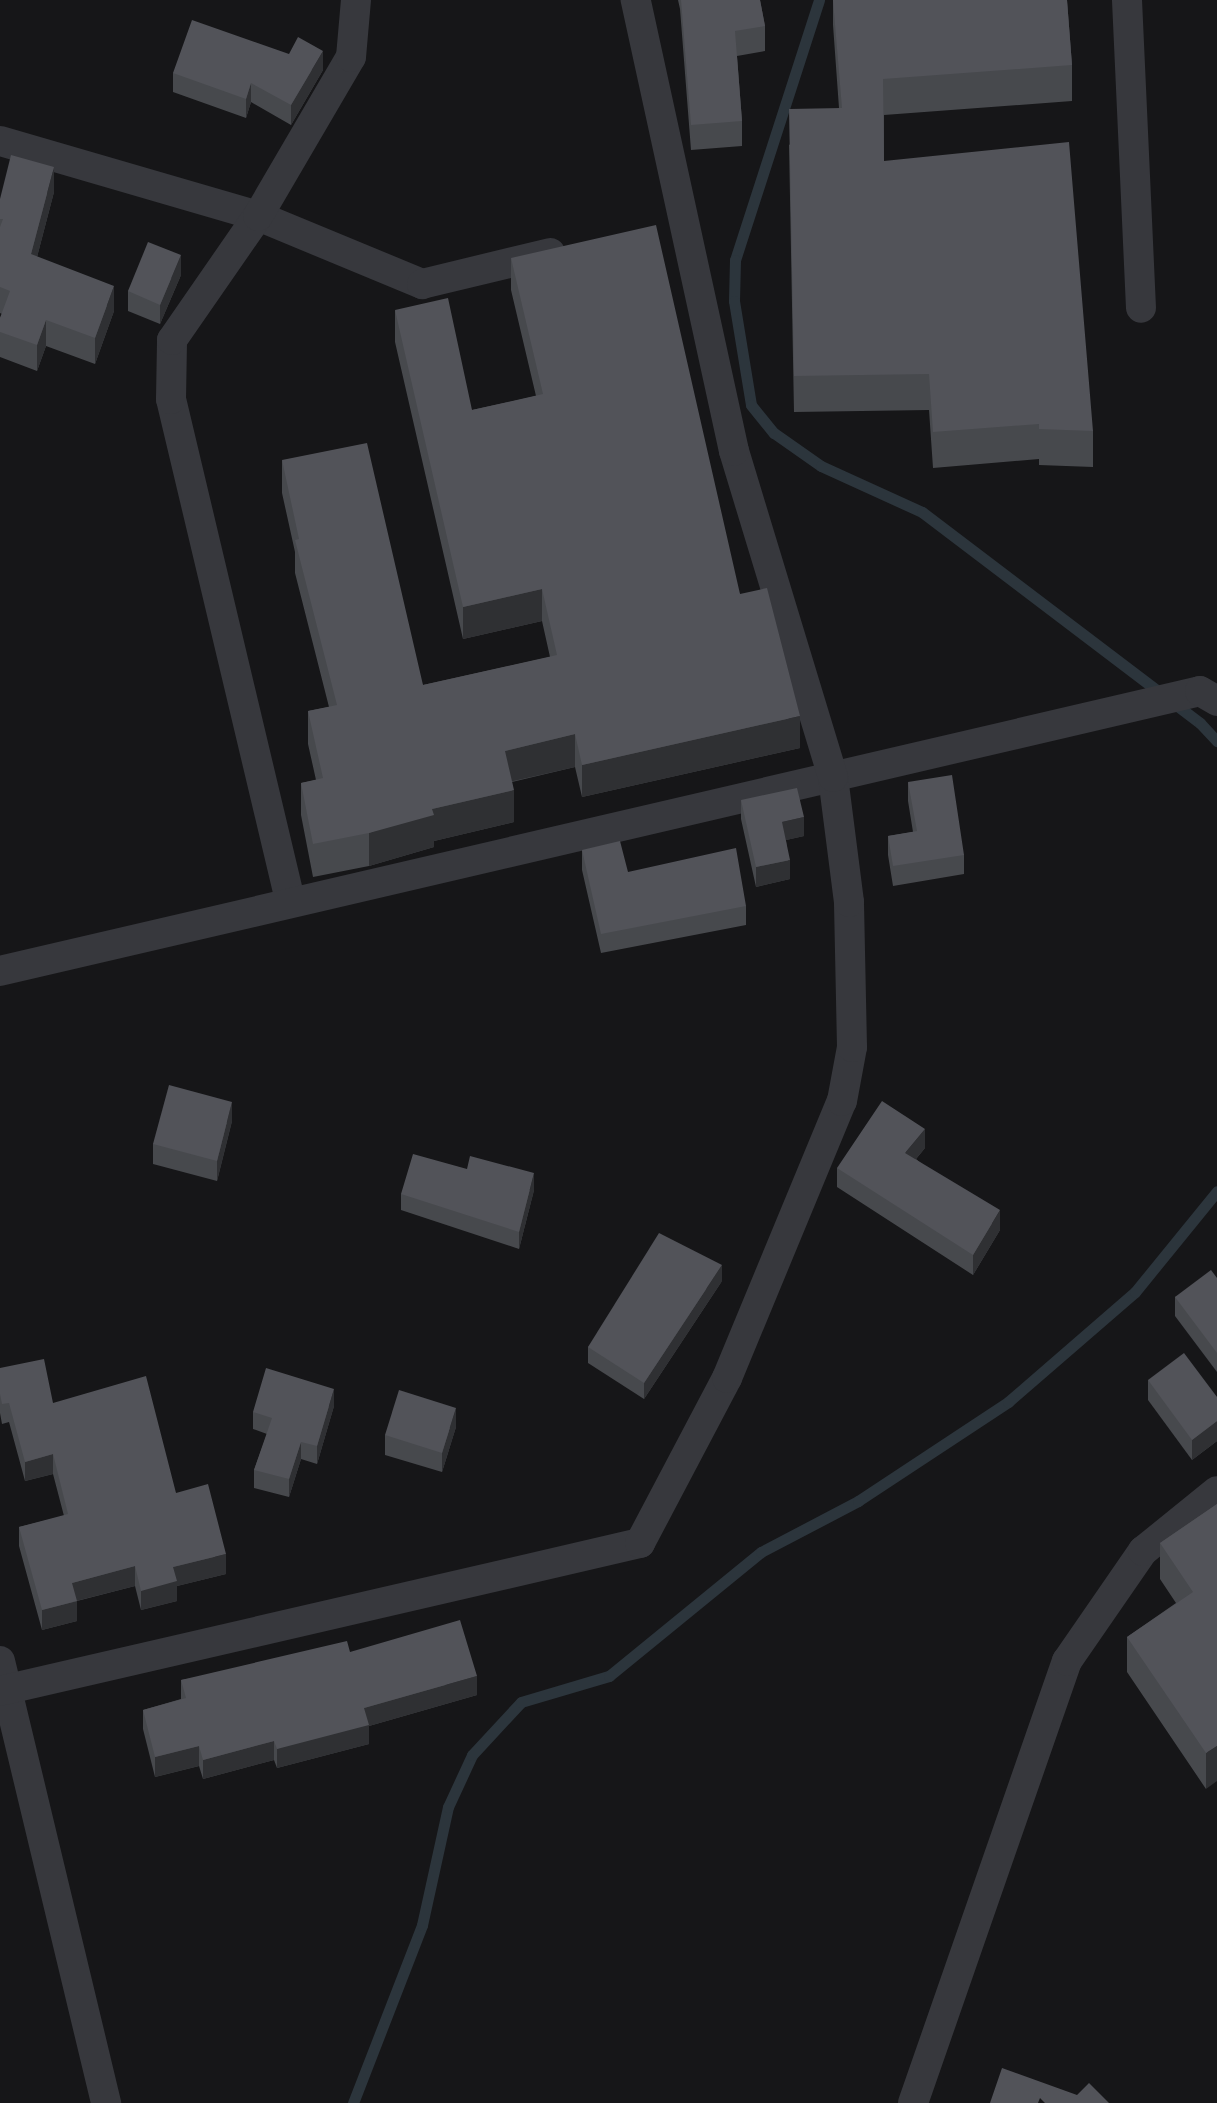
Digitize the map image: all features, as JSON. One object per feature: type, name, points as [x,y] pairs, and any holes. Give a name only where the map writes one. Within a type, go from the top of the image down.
[{"type":"street","points":[[290,900],[171,399],[172,340],[258,216],[351,57],[356,0]]},
{"type":"street","points":[[4,1692],[640,1543],[727,1378],[842,1101],[852,1047],[849,902],[833,777],[734,451],[636,0]]},
{"type":"street","points":[[1127,0],[1141,308]]},
{"type":"street","points":[[0,141],[258,216],[422,284],[576,247]]},
{"type":"street","points":[[653,228],[684,221]]},
{"type":"street","points":[[0,971],[290,900],[1200,691],[1217,701]]},
{"type":"street","points":[[913,2103],[1067,1661],[1143,1551],[1217,1491]]},
{"type":"street","points":[[0,1661],[4,1692],[106,2103]]},
{"type":"building","points":[[681,0],[760,0],[765,26],[735,31],[742,121],[691,125]]},
{"type":"building","points":[[833,0],[1067,0],[1072,65],[883,79],[884,161],[1069,142],[1093,431],[1039,429],[1039,424],[933,432],[929,374],[794,376],[789,109],[842,108]]},
{"type":"building","points":[[192,20],[289,54],[298,37],[323,51],[291,105],[251,83],[246,99],[173,73]]},
{"type":"building","points":[[11,155],[54,167],[31,254],[114,286],[95,338],[46,320],[37,345],[0,332],[0,318],[10,291],[0,287],[0,227],[3,219],[0,219],[0,199]]},
{"type":"building","points":[[656,225],[740,594],[767,588],[800,716],[582,765],[575,734],[505,751],[514,790],[432,809],[434,815],[369,833],[313,844],[301,783],[323,778],[308,711],[337,705],[295,540],[299,539],[282,460],[367,443],[423,685],[557,655],[542,589],[463,607],[395,310],[448,298],[472,410],[543,394],[511,258]]},
{"type":"building","points":[[148,242],[181,255],[160,305],[128,291]]},
{"type":"building","points":[[952,775],[964,855],[893,866],[888,836],[917,831],[908,782]]},
{"type":"building","points":[[797,788],[804,817],[782,822],[790,860],[756,867],[741,800]]},
{"type":"building","points":[[620,841],[628,872],[736,848],[746,906],[601,934],[582,850]]},
{"type":"building","points":[[169,1085],[232,1102],[217,1161],[153,1144]]},
{"type":"building","points":[[882,1101],[925,1129],[905,1153],[1000,1210],[973,1255],[837,1168]]},
{"type":"building","points":[[413,1154],[467,1169],[470,1156],[534,1173],[519,1232],[401,1194]]},
{"type":"building","points":[[659,1233],[722,1265],[644,1383],[588,1347]]},
{"type":"building","points":[[1211,1270],[1217,1278],[1217,1353],[1175,1297]]},
{"type":"building","points":[[1184,1353],[1217,1397],[1217,1421],[1192,1440],[1148,1380]]},
{"type":"building","points":[[44,1359],[53,1403],[146,1376],[176,1493],[208,1484],[226,1554],[173,1567],[177,1581],[141,1591],[135,1566],[72,1583],[77,1601],[42,1610],[19,1527],[68,1514],[53,1454],[25,1462],[9,1403],[2,1404],[0,1368]]},
{"type":"building","points":[[266,1368],[334,1389],[317,1446],[301,1442],[289,1479],[254,1470],[272,1418],[253,1412]]},
{"type":"building","points":[[399,1390],[456,1408],[442,1453],[385,1435]]},
{"type":"building","points":[[1217,1504],[1217,1746],[1206,1753],[1127,1637],[1193,1592],[1160,1543]]},
{"type":"building","points":[[460,1620],[477,1676],[364,1708],[369,1725],[277,1749],[274,1741],[203,1760],[199,1746],[155,1757],[143,1710],[186,1698],[181,1680],[347,1641],[350,1652]]},
{"type":"building","points":[[1002,2068],[1077,2095],[1089,2083],[1109,2103],[1045,2103],[1040,2098],[1038,2103],[990,2103]]},
{"type":"waterway","points":[[819,0],[735,260],[734,301],[751,405],[774,433],[821,466],[922,512],[1200,723],[1217,741]]},
{"type":"waterway","points":[[353,2103],[422,1925],[448,1807],[472,1755],[521,1702],[609,1676],[761,1552],[858,1501],[1008,1402],[1135,1292],[1217,1191]]}]
